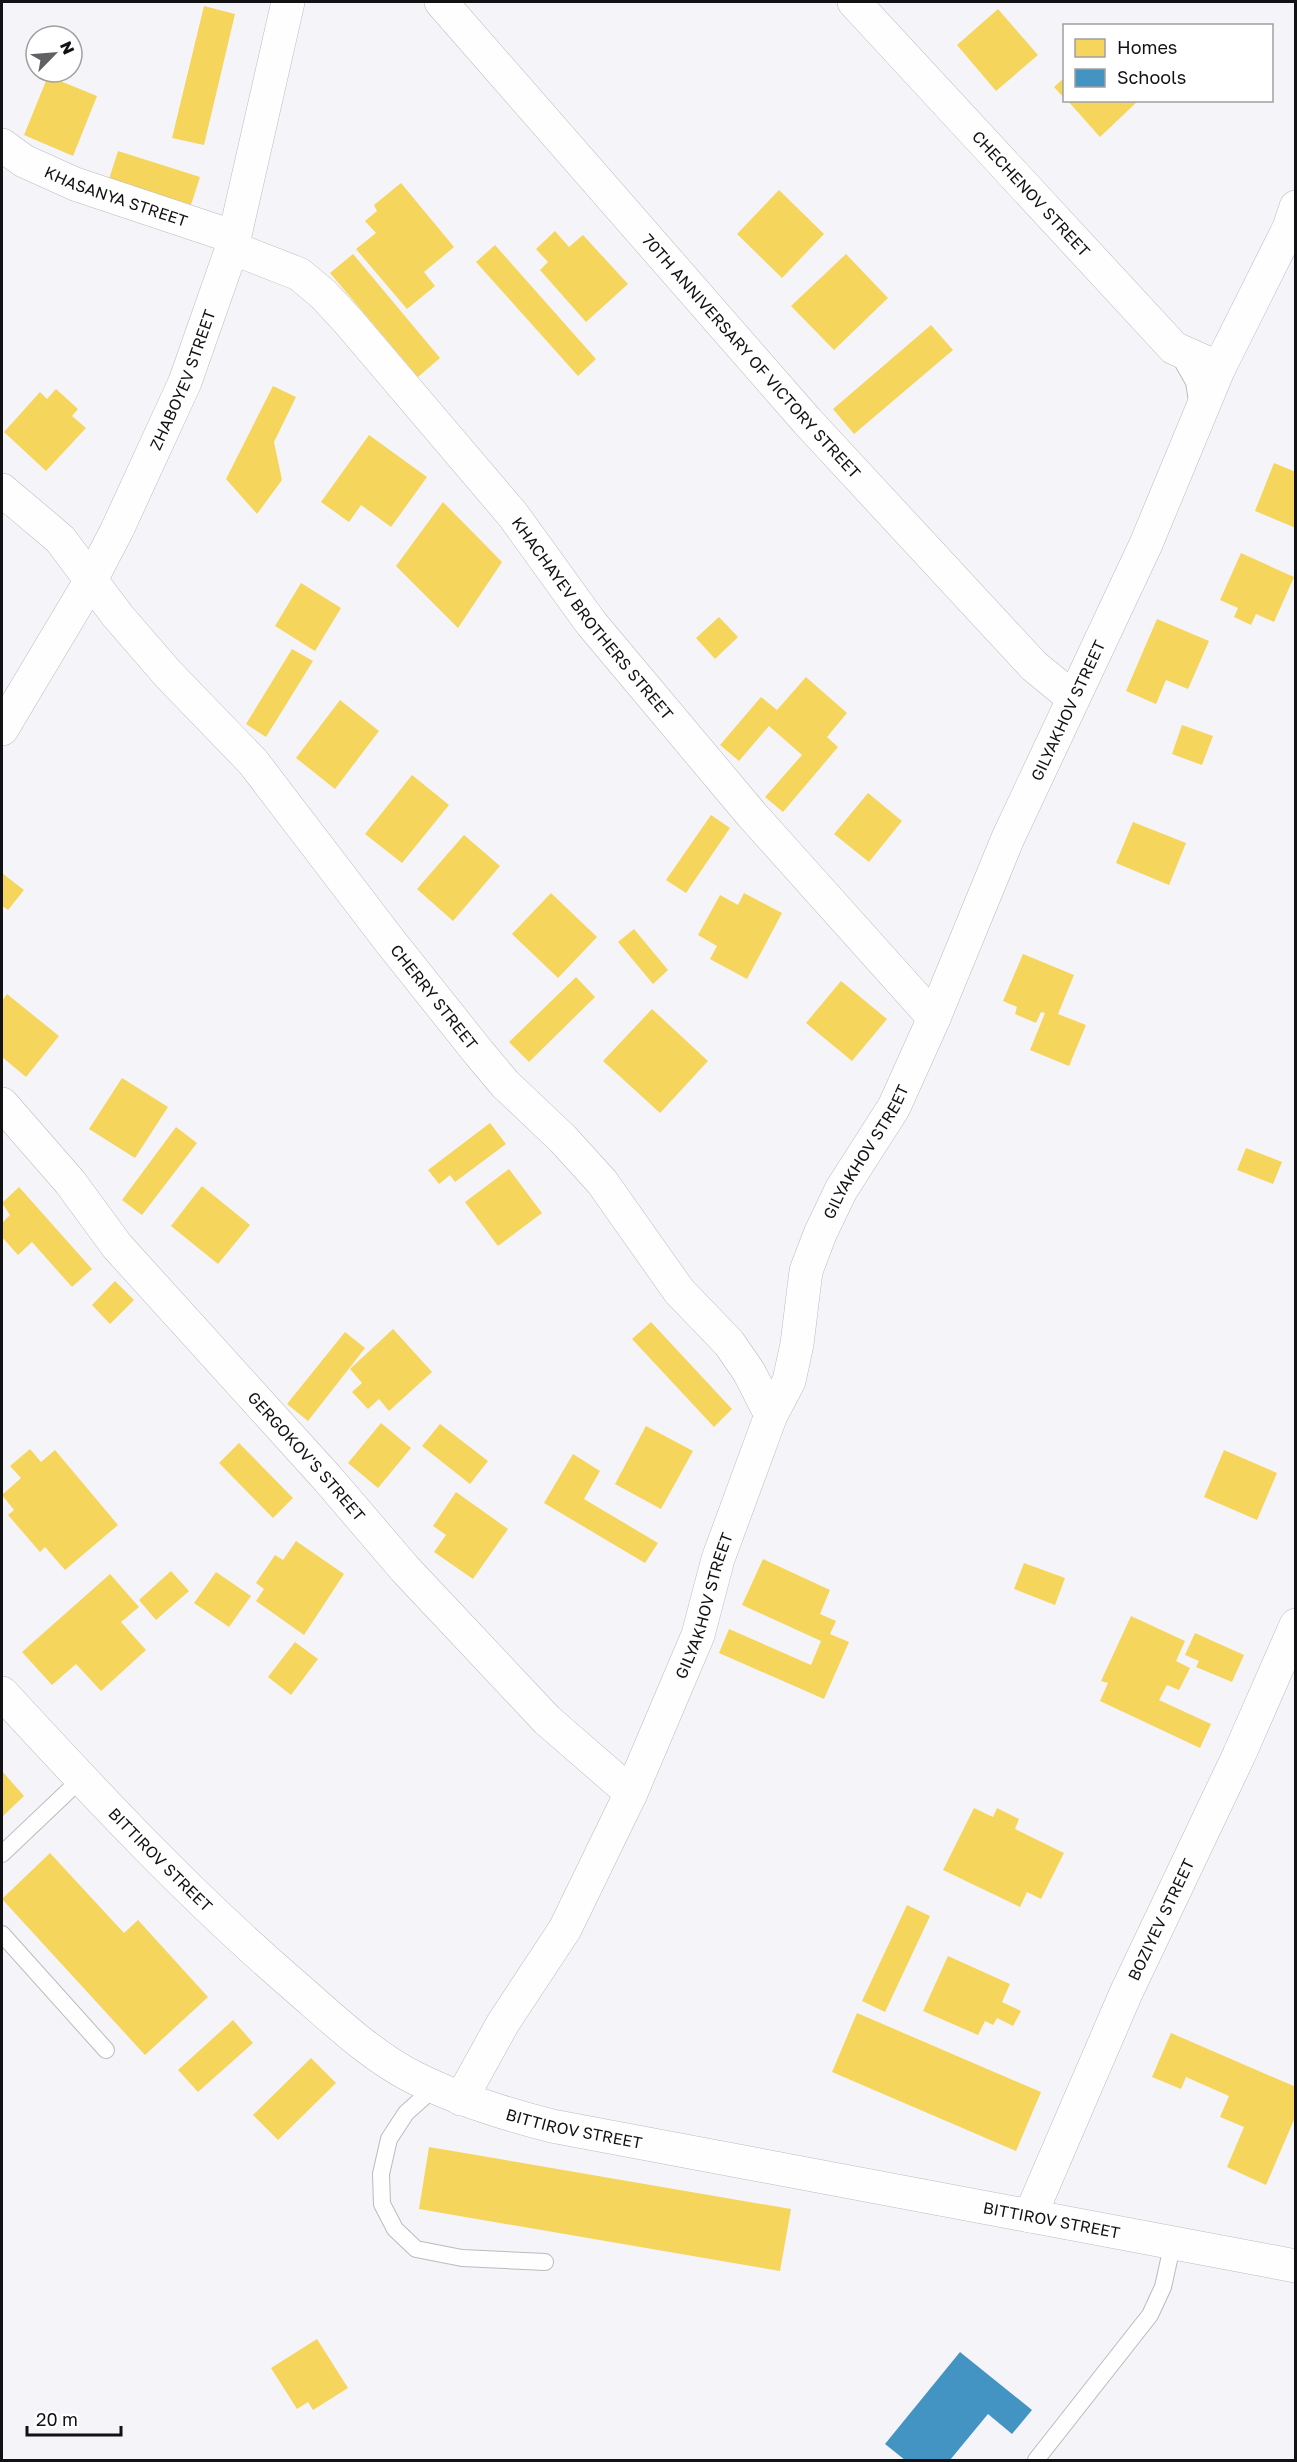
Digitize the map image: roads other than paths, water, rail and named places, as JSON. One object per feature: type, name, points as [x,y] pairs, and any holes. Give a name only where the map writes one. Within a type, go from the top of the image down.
[{"type":"street","name":"ZHABOYEV STREET","points":[[2,729],[91,580],[122,520],[185,382],[233,243],[288,2]]},
{"type":"street","name":"70TH ANNIVERSARY OF VICTORY STREET","points":[[441,2],[799,412],[1034,666],[1073,698]]},
{"type":"street","name":"CHECHENOV STREET","points":[[854,2],[1174,348],[1219,368]]},
{"type":"street","name":"KHASANYA STREET","points":[[2,145],[24,161],[75,184],[233,243]]},
{"type":"street","name":"GILYAKHOV STREET","points":[[448,2093],[503,2023],[565,1929],[631,1793],[698,1635],[718,1559],[771,1415],[789,1381],[797,1344],[806,1271],[820,1234],[841,1190],[894,1107],[934,1018],[984,892],[1146,544],[1219,368],[1289,228],[1296,207]]},
{"type":"street","name":"KHACHAYEV BROTHERS STREET","points":[[233,243],[299,274],[323,294],[348,321],[513,514],[591,623],[752,815],[934,1018]]},
{"type":"street","name":"CHERRY STREET","points":[[2,490],[60,539],[117,615],[168,674],[253,762],[388,940],[498,1077],[563,1139],[602,1182],[679,1292],[729,1342],[749,1372],[771,1415]]},
{"type":"street","name":"GERGOKOV'S STREET","points":[[2,1104],[70,1182],[117,1246],[328,1479],[405,1569],[547,1720],[631,1793]]},
{"type":"street","name":"BOZIYEV STREET","points":[[1030,2216],[1126,1993],[1239,1755],[1296,1624]]},
{"type":"street","name":"BITTIROV STREET","points":[[2,1693],[163,1865],[261,1957],[365,2045],[413,2077],[448,2093],[552,2126],[1296,2265]]},
{"type":"lane","points":[[1174,348],[1194,382],[1198,408],[1196,424]]},
{"type":"lane","points":[[2,1854],[81,1779]]},
{"type":"lane","points":[[2,1934],[106,2050]]},
{"type":"lane","points":[[448,2093],[406,2113],[389,2139],[381,2174],[382,2204],[395,2229],[416,2249],[462,2258],[545,2262]]},
{"type":"lane","points":[[1036,2460],[1150,2315],[1163,2288],[1173,2242]]}]
